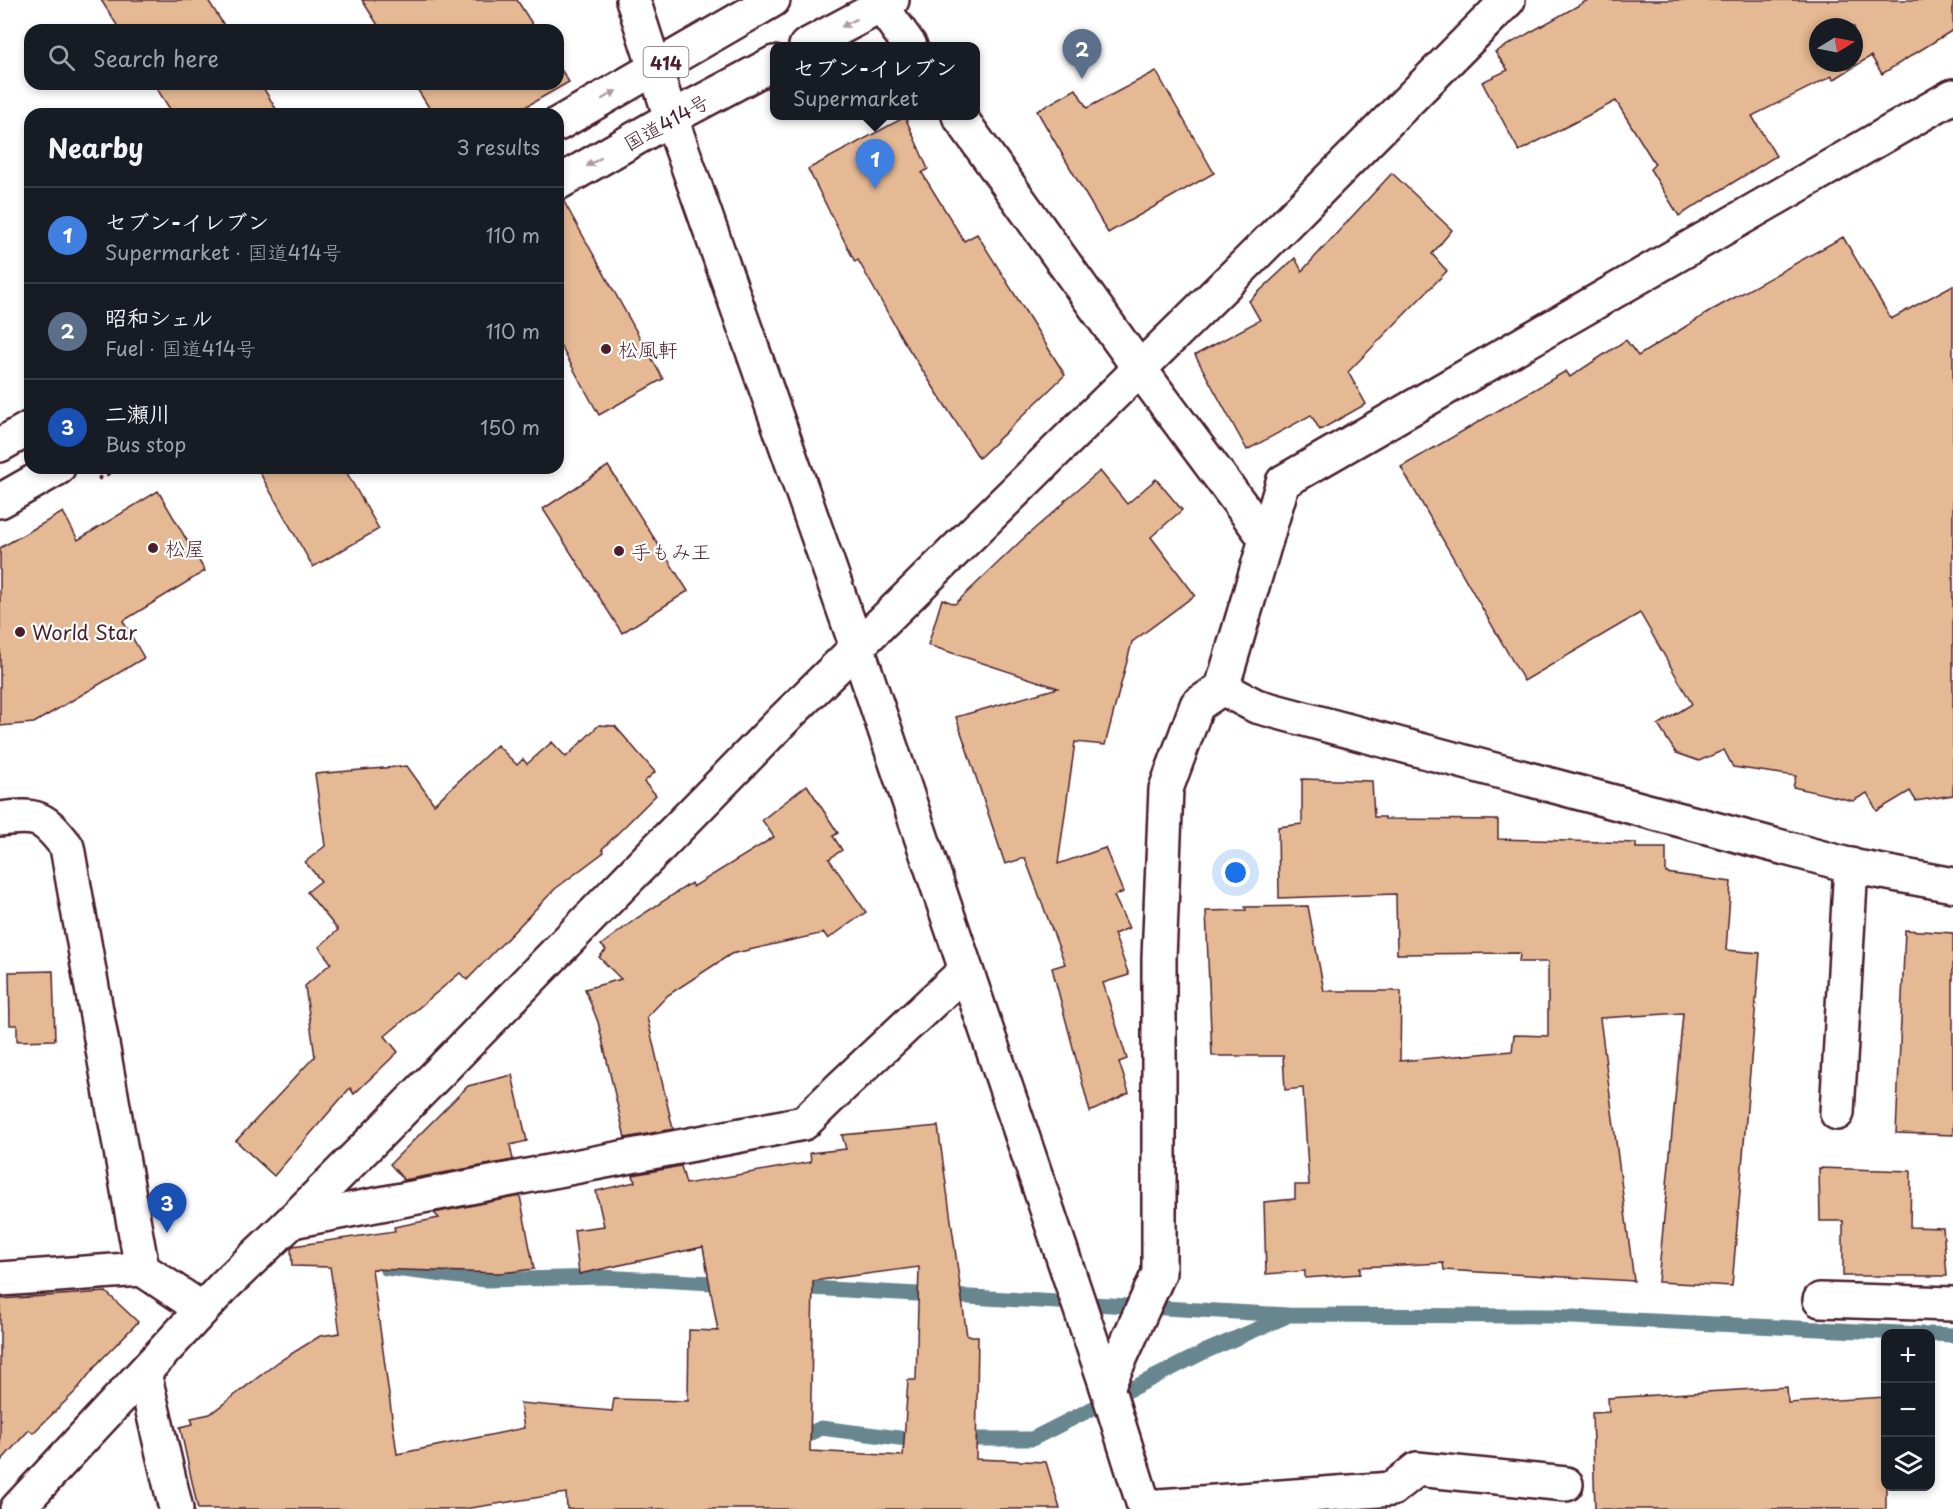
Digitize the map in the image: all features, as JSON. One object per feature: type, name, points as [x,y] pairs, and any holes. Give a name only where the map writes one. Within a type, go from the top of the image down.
[{"type":"main road","points":[[633,0],[671,118],[857,647],[1107,1387],[1145,1508],[1392,1490],[1417,1469],[1566,1484]]},
{"type":"main road","name":"414","points":[[564,121],[773,0]]},
{"type":"main road","points":[[17,1509],[202,1309],[292,1221],[784,719],[1508,0]]},
{"type":"main road","points":[[813,42],[884,2],[908,42]]},
{"type":"main road","name":"国道414号","points":[[564,180],[671,118],[770,65]]},
{"type":"main road","points":[[1107,1387],[1159,1274],[1159,958],[1166,789],[1197,705],[1222,688],[1283,482],[1953,96]]},
{"type":"main road","points":[[962,120],[1139,368],[1266,539]]},
{"type":"main road","points":[[0,445],[24,431]]},
{"type":"main road","points":[[0,501],[47,474]]},
{"type":"main road","points":[[1222,688],[1256,706],[1851,866],[1953,885]]},
{"type":"main road","points":[[0,819],[27,815],[50,825],[67,847],[142,1269]]},
{"type":"main road","points":[[1837,1113],[1851,866]]},
{"type":"main road","points":[[292,1221],[804,1124],[966,970]]},
{"type":"main road","points":[[0,1279],[142,1269],[202,1309]]},
{"type":"main road","points":[[1820,1300],[1953,1304]]},
{"type":"main road","points":[[144,1373],[176,1509]]},
{"type":"building","points":[[101,0],[208,0],[223,24],[116,24]]},
{"type":"building","points":[[362,0],[517,0],[532,24],[377,24]]},
{"type":"building","points":[[1588,0],[1953,0],[1953,30],[1882,74],[1871,56],[1863,61],[1863,18],[1809,18],[1809,72],[1846,72],[1833,80],[1832,76],[1752,116],[1776,156],[1679,216],[1650,169],[1655,164],[1616,101],[1519,151],[1482,82],[1508,70],[1495,52]]},
{"type":"building","points":[[1156,71],[1214,173],[1108,233],[1037,111],[1076,89],[1087,108]]},
{"type":"building","points":[[564,74],[569,82],[564,85]]},
{"type":"building","points":[[158,90],[265,90],[275,108],[169,108]]},
{"type":"building","points":[[418,90],[555,90],[524,108],[429,108]]},
{"type":"building","points":[[899,120],[906,120],[928,169],[922,173],[964,241],[977,234],[1065,375],[979,458],[903,340],[858,260],[855,262],[808,169]]},
{"type":"building","points":[[1392,173],[1452,230],[1432,254],[1447,271],[1348,372],[1366,404],[1320,430],[1311,415],[1247,450],[1195,355],[1260,320],[1249,301],[1295,258],[1302,271]]},
{"type":"building","points":[[564,202],[663,379],[599,415],[564,352]]},
{"type":"building","points":[[1843,237],[1891,319],[1953,285],[1953,795],[1916,801],[1910,791],[1877,811],[1867,793],[1853,801],[1793,787],[1796,776],[1733,767],[1724,750],[1699,761],[1676,753],[1658,725],[1692,704],[1640,613],[1524,681],[1401,467],[1566,371],[1570,377],[1626,340],[1638,356],[1714,309]]},
{"type":"building","points":[[608,466],[688,591],[622,633],[543,509]]},
{"type":"building","points":[[1100,471],[1127,504],[1156,479],[1182,510],[1151,537],[1195,595],[1132,642],[1105,745],[1075,742],[1058,864],[1105,848],[1123,892],[1114,896],[1129,928],[1114,934],[1129,975],[1103,983],[1127,1059],[1119,1062],[1129,1093],[1090,1112],[1052,968],[1065,964],[1025,858],[1005,864],[956,717],[1058,688],[928,645],[942,599],[955,604],[1064,501]]},
{"type":"building","points":[[260,474],[347,474],[379,529],[313,567]]},
{"type":"building","points":[[158,491],[205,571],[123,621],[144,658],[34,723],[0,726],[0,548],[63,512],[78,540]]},
{"type":"building","points":[[599,725],[615,726],[655,772],[644,782],[656,795],[602,849],[604,852],[555,889],[467,980],[460,973],[385,1036],[398,1052],[354,1094],[350,1088],[274,1176],[236,1141],[315,1057],[305,986],[331,963],[319,947],[338,930],[307,892],[321,881],[305,862],[325,846],[315,774],[407,766],[434,804],[497,745],[517,765],[523,759],[527,764],[552,742],[566,757]]},
{"type":"building","points":[[1302,779],[1372,781],[1374,817],[1498,820],[1498,839],[1636,843],[1636,848],[1666,848],[1666,873],[1731,882],[1726,950],[1760,953],[1732,1286],[1658,1282],[1683,1013],[1600,1018],[1634,1281],[1444,1270],[1443,1263],[1360,1267],[1360,1274],[1305,1278],[1305,1271],[1266,1274],[1264,1202],[1295,1199],[1295,1185],[1309,1185],[1303,1088],[1285,1090],[1283,1056],[1212,1056],[1206,911],[1246,910],[1245,907],[1308,906],[1324,991],[1401,991],[1400,1061],[1512,1051],[1514,1035],[1548,1036],[1548,962],[1519,962],[1520,953],[1397,954],[1396,894],[1279,898],[1278,827],[1302,824]]},
{"type":"building","points":[[807,785],[838,833],[833,836],[842,850],[829,859],[866,912],[828,939],[824,933],[731,954],[668,995],[647,1017],[673,1129],[625,1138],[598,1022],[585,989],[621,979],[599,957],[606,950],[601,945],[637,918],[691,883],[693,887],[774,837],[762,820]]},
{"type":"building","points":[[1905,930],[1953,933],[1953,1135],[1896,1133]]},
{"type":"building","points":[[53,971],[55,1040],[17,1041],[17,1025],[10,1025],[9,972]]},
{"type":"building","points":[[512,1075],[527,1141],[510,1145],[513,1160],[404,1180],[390,1164],[468,1086]]},
{"type":"building","points":[[938,1126],[967,1336],[978,1336],[976,1459],[1046,1462],[1060,1509],[567,1509],[566,1493],[464,1509],[198,1509],[180,1427],[193,1424],[191,1418],[210,1414],[278,1362],[320,1336],[340,1333],[330,1267],[292,1266],[291,1248],[293,1246],[395,1231],[394,1227],[439,1218],[434,1213],[520,1196],[534,1269],[500,1273],[372,1269],[397,1454],[524,1428],[520,1403],[612,1411],[614,1399],[688,1401],[689,1330],[718,1331],[703,1247],[579,1274],[574,1230],[604,1226],[596,1191],[635,1182],[633,1175],[681,1166],[686,1184],[811,1162],[810,1153],[846,1149],[842,1135]],"holes":[[[919,1267],[916,1380],[908,1380],[903,1456],[810,1451],[813,1281]]]},
{"type":"building","points":[[1819,1168],[1911,1171],[1910,1227],[1943,1228],[1947,1276],[1843,1276],[1843,1221],[1820,1221]]},
{"type":"building","points":[[106,1292],[138,1322],[99,1362],[75,1392],[33,1433],[29,1430],[0,1462],[0,1299]]},
{"type":"building","points":[[1787,1387],[1788,1403],[1881,1397],[1881,1491],[1886,1491],[1886,1509],[1595,1509],[1592,1413],[1609,1412],[1608,1398]]},
{"type":"waterway","points":[[386,1268],[486,1280],[602,1277],[730,1284]]},
{"type":"waterway","points":[[793,1287],[1288,1315],[1551,1316],[1881,1332]]},
{"type":"waterway","points":[[956,1439],[1032,1439],[1204,1352],[1285,1317]]},
{"type":"waterway","points":[[1935,1334],[1953,1335]]},
{"type":"waterway","points":[[797,1446],[799,1439],[821,1428],[923,1439]]},
{"type":"place","name":"昭和シェル","points":[[1082,79]]},
{"type":"place","name":"セブン-イレブン","points":[[875,189]]},
{"type":"place","name":"松風軒","points":[[606,349]]},
{"type":"place","name":"松屋","points":[[153,548]]},
{"type":"place","name":"手もみ王","points":[[619,551]]},
{"type":"place","name":"World Star","points":[[20,632]]},
{"type":"place","name":"二瀬川","points":[[167,1233]]}]
